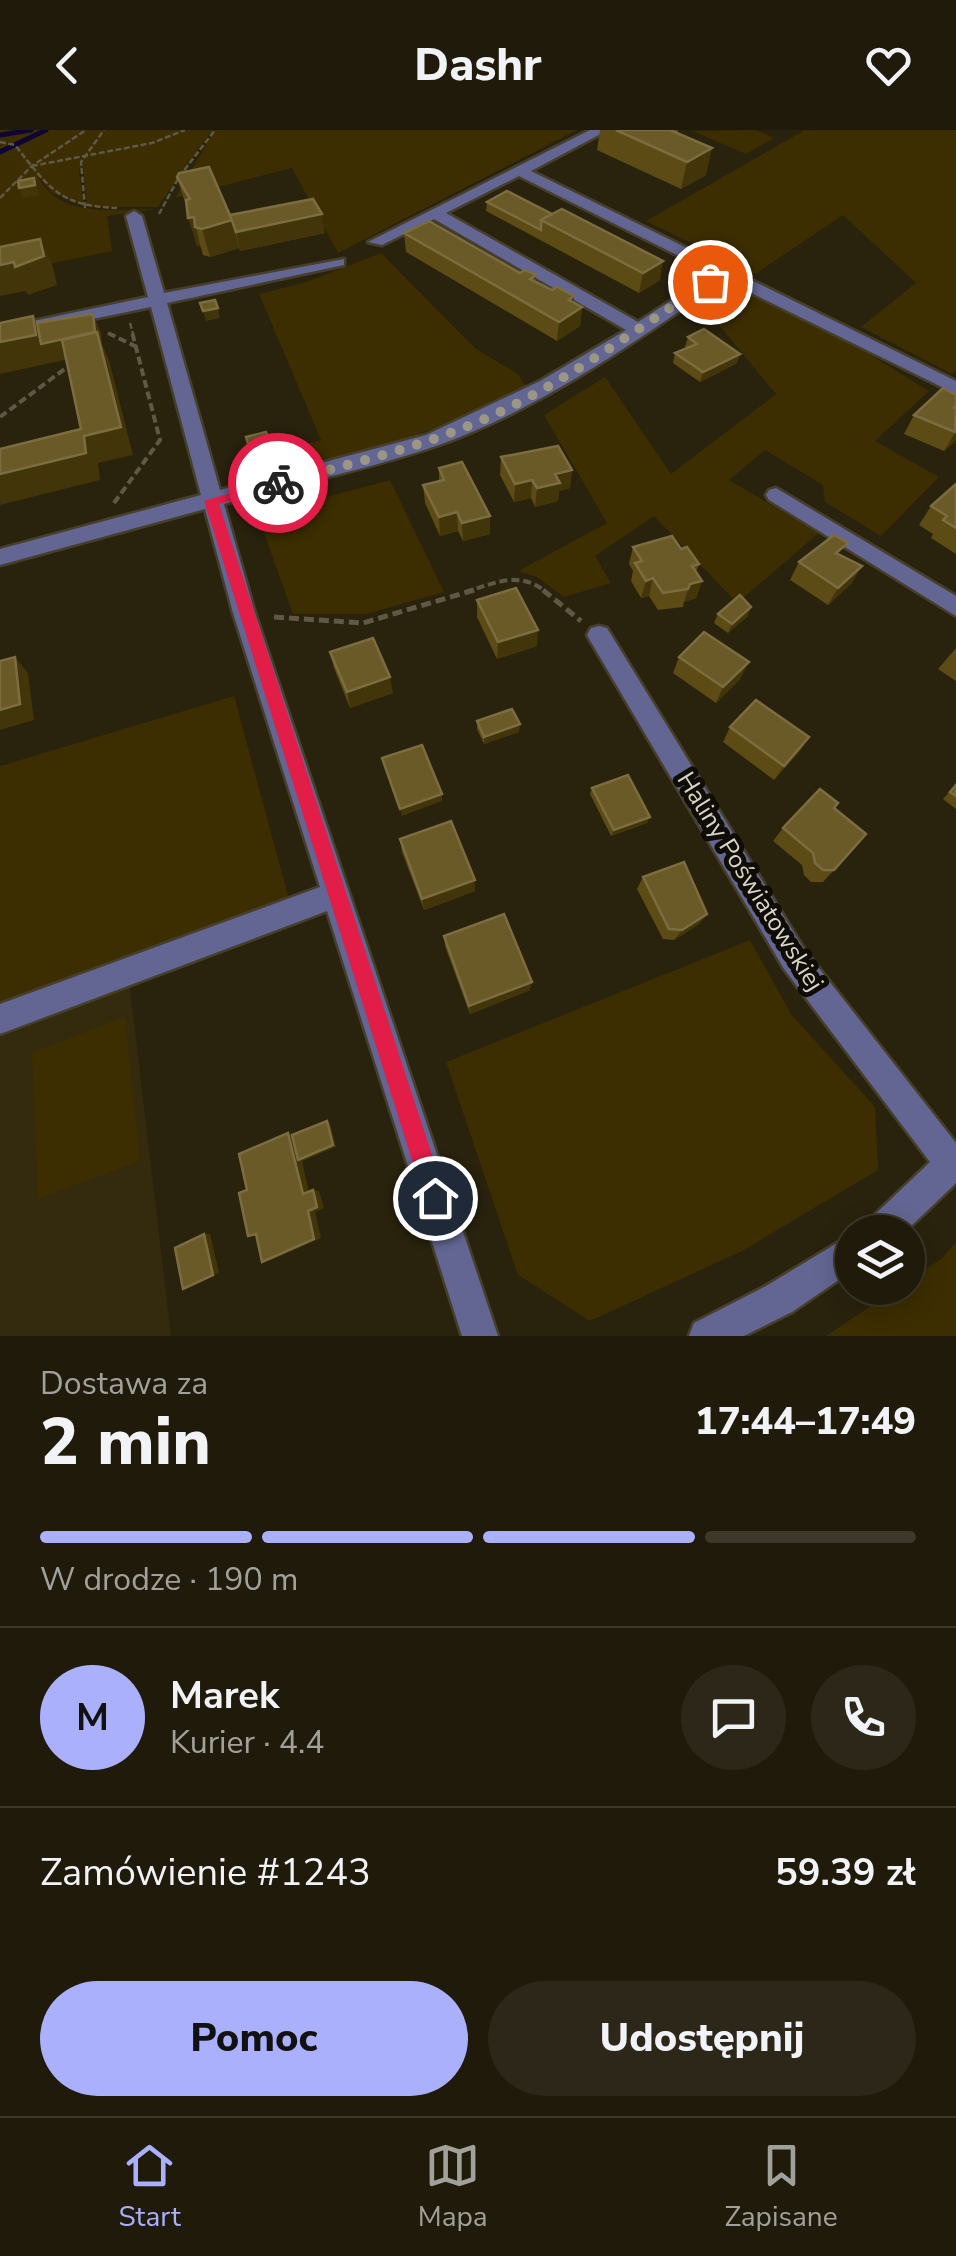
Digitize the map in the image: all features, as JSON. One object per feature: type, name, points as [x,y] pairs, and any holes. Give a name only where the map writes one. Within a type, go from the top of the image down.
[{"type":"street","points":[[376,242],[601,130]]},
{"type":"street","points":[[522,172],[956,388]]},
{"type":"street","points":[[128,212],[244,613],[480,1336]]},
{"type":"street","points":[[435,214],[637,329]]},
{"type":"street","points":[[0,332],[338,262]]},
{"type":"street","points":[[0,557],[364,460],[479,421],[558,381],[727,272]]},
{"type":"street","points":[[776,496],[956,607]]},
{"type":"street","name":"Haliny Poświatowskiej","points":[[600,635],[794,959],[954,1162]]},
{"type":"street","points":[[0,1019],[336,894]]},
{"type":"street","points":[[899,1215],[954,1162]]},
{"type":"street","points":[[707,1336],[779,1300],[835,1263]]},
{"type":"path","points":[[0,198],[32,166],[86,130]]},
{"type":"path","points":[[85,208],[80,162],[104,130]]},
{"type":"path","points":[[32,166],[152,143],[185,130]]},
{"type":"path","points":[[159,217],[158,210],[179,177],[215,130]]},
{"type":"path","points":[[0,142],[17,147],[50,193],[85,208],[128,212]]},
{"type":"path","points":[[112,506],[160,440],[126,306]]},
{"type":"path","points":[[0,417],[66,368]]},
{"type":"path","points":[[244,613],[364,623],[513,578],[531,580],[600,635]]},
{"type":"shaded area","points":[[0,130],[215,130],[158,207],[87,207],[83,167],[79,169],[84,206],[51,192],[38,176],[47,190],[73,205],[106,210],[156,209],[107,216],[112,251],[0,274]]},
{"type":"shaded area","points":[[215,130],[577,130],[338,253],[292,168],[175,198]]},
{"type":"shaded area","points":[[756,130],[774,138],[746,154],[693,131]]},
{"type":"shaded area","points":[[805,130],[956,130],[956,370],[952,374],[861,327],[916,283],[843,215],[755,274],[646,221]]},
{"type":"shaded area","points":[[381,253],[476,349],[518,374],[526,387],[376,449],[318,458],[302,452],[307,451],[304,445],[321,440],[259,294],[306,282]]},
{"type":"shaded area","points":[[733,289],[786,303],[929,391],[875,441],[939,477],[881,536],[825,502],[823,485],[765,450],[729,480],[819,533],[737,603],[654,516],[595,556],[611,583],[564,597],[537,577],[518,571],[607,523],[544,415],[605,377],[671,474],[776,394],[698,300],[707,292]]},
{"type":"shaded area","points":[[390,480],[444,592],[367,614],[293,614],[264,533],[289,507]]},
{"type":"shaded area","points":[[234,696],[290,903],[0,1008],[0,766]]},
{"type":"shaded area","points":[[119,895],[171,1336],[0,1336],[0,935]]},
{"type":"shaded area","points":[[750,940],[791,1014],[875,1107],[878,1170],[742,1251],[590,1321],[518,1275],[446,1062]]},
{"type":"shaded area","points":[[125,1016],[140,1161],[38,1199],[32,1053]]},
{"type":"shaded area","points":[[956,1242],[956,1336],[826,1336],[872,1305],[925,1305],[925,1270]]},
{"type":"building","points":[[616,130],[670,130],[712,148],[687,162]]},
{"type":"building","points":[[209,167],[232,220],[202,229],[195,227],[194,217],[188,218],[186,200],[190,199],[177,177],[179,173]]},
{"type":"building","points":[[34,178],[35,185],[19,188],[18,181]]},
{"type":"building","points":[[507,191],[552,214],[541,220],[541,230],[487,202]]},
{"type":"building","points":[[313,199],[322,214],[236,232],[230,215]]},
{"type":"building","points":[[562,209],[663,261],[643,273],[541,220]]},
{"type":"building","points":[[429,221],[520,273],[525,270],[536,275],[530,279],[574,296],[569,300],[582,307],[559,322],[404,233]]},
{"type":"building","points":[[40,239],[44,256],[15,267],[14,262],[0,265],[0,247]]},
{"type":"building","points":[[215,300],[218,308],[203,311],[200,303]]},
{"type":"building","points":[[93,314],[95,332],[41,344],[37,323]]},
{"type":"building","points":[[33,316],[36,335],[0,342],[0,323]]},
{"type":"building","points":[[704,329],[740,354],[703,372],[675,353],[697,344],[688,337]]},
{"type":"building","points":[[97,332],[121,427],[84,436],[86,453],[0,474],[0,449],[81,429],[62,340]]},
{"type":"building","points":[[943,388],[956,395],[955,432],[914,415]]},
{"type":"building","points":[[266,432],[270,442],[249,447],[246,437]]},
{"type":"building","points":[[558,446],[572,470],[555,474],[560,483],[537,488],[532,480],[515,484],[501,457]]},
{"type":"building","points":[[462,462],[490,516],[462,523],[457,512],[439,517],[423,485],[444,480],[439,468]]},
{"type":"building","points":[[956,484],[956,528],[943,520],[947,516],[931,506]]},
{"type":"building","points":[[834,535],[848,543],[836,553],[862,566],[838,588],[799,562]]},
{"type":"building","points":[[672,536],[681,549],[687,547],[699,564],[692,566],[702,581],[690,584],[688,589],[663,593],[653,578],[646,581],[635,563],[642,561],[633,547]]},
{"type":"building","points":[[516,588],[538,630],[498,642],[477,600]]},
{"type":"building","points":[[740,595],[751,607],[732,624],[718,614]]},
{"type":"building","points":[[704,632],[749,662],[723,687],[679,657]]},
{"type":"building","points":[[373,638],[390,677],[347,692],[330,652]]},
{"type":"building","points":[[15,657],[20,704],[0,710],[0,661]]},
{"type":"building","points":[[756,700],[809,737],[784,766],[730,727]]},
{"type":"building","points":[[512,709],[520,724],[484,737],[477,721]]},
{"type":"building","points":[[422,745],[442,794],[400,809],[382,758]]},
{"type":"building","points":[[628,775],[650,817],[614,830],[592,788]]},
{"type":"building","points":[[820,789],[838,803],[834,808],[866,834],[834,870],[823,870],[815,863],[813,853],[783,828]]},
{"type":"building","points":[[451,821],[475,880],[422,899],[400,839]]},
{"type":"building","points":[[684,862],[707,914],[682,930],[669,929],[643,877]]},
{"type":"building","points":[[504,914],[532,982],[469,1006],[444,936]]},
{"type":"building","points":[[327,1121],[333,1145],[298,1160],[292,1135]]},
{"type":"building","points":[[288,1133],[303,1194],[313,1190],[317,1207],[308,1211],[314,1239],[262,1262],[256,1234],[248,1236],[239,1193],[247,1190],[239,1154]]},
{"type":"building","points":[[204,1234],[213,1275],[183,1289],[175,1248]]},
{"type":"waterway","points":[[0,135],[31,130]]},
{"type":"waterway","points":[[0,152],[46,130]]},
{"type":"way so far","points":[[278,483],[432,440],[494,414],[558,381],[710,282]]},
{"type":"route","points":[[278,483],[211,501],[435,1198]]}]
